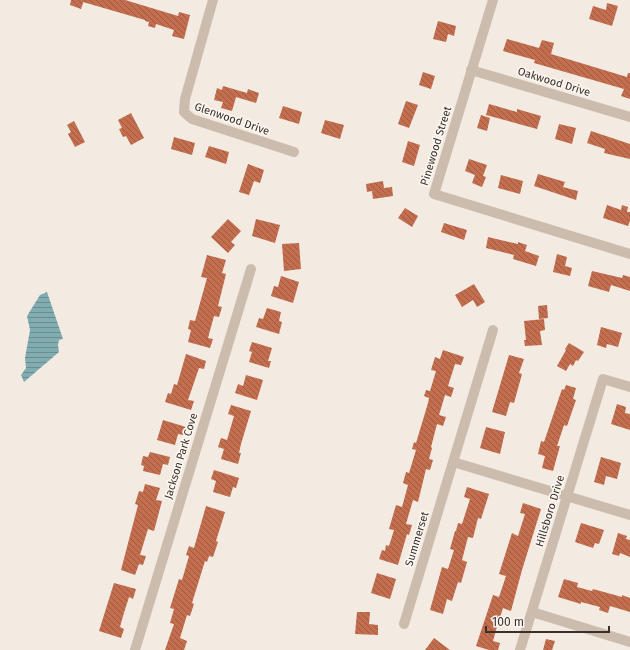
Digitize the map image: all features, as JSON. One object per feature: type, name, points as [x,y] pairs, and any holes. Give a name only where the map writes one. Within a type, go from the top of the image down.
[{"type":"street","name":"Pinewood Street","points":[[493,0],[434,194],[630,254]]},
{"type":"street","name":"Glenwood Drive","points":[[210,1],[185,100],[184,112],[192,119],[294,152]]},
{"type":"street","name":"Oakwood Drive","points":[[471,70],[630,117]]},
{"type":"street","name":"Jackson Park Cove","points":[[135,650],[252,269]]},
{"type":"street","name":"Summerset","points":[[404,624],[493,330]]},
{"type":"street","name":"Hillsboro Drive","points":[[520,650],[603,379],[630,387]]},
{"type":"street","points":[[453,462],[630,515]]},
{"type":"street","points":[[532,612],[630,642]]},
{"type":"water","points":[[47,292],[63,339],[59,340],[59,352],[24,382],[21,375],[26,368],[25,358],[30,330],[27,316],[40,295]]},
{"type":"building","points":[[71,0],[125,0],[178,16],[179,12],[190,15],[184,39],[172,36],[174,30],[156,24],[155,28],[148,26],[149,22],[145,20],[83,2],[81,9],[70,5]]},
{"type":"building","points":[[607,3],[618,6],[612,26],[589,19],[593,6],[606,10]]},
{"type":"building","points":[[438,21],[456,26],[454,36],[448,34],[446,42],[433,39]]},
{"type":"building","points":[[507,39],[539,48],[542,40],[554,43],[551,54],[627,77],[628,73],[630,73],[630,99],[621,96],[624,89],[534,63],[535,60],[503,51]]},
{"type":"building","points":[[423,72],[435,76],[431,89],[419,85]]},
{"type":"building","points":[[223,86],[247,93],[248,89],[259,93],[256,103],[236,97],[232,111],[221,108],[223,102],[214,100],[217,88],[222,90]]},
{"type":"building","points":[[406,101],[418,105],[409,128],[398,124]]},
{"type":"building","points":[[489,104],[517,112],[517,109],[541,116],[537,129],[486,115]]},
{"type":"building","points":[[283,106],[302,112],[299,124],[279,118]]},
{"type":"building","points":[[131,113],[144,138],[131,145],[126,136],[123,137],[119,129],[122,128],[118,120]]},
{"type":"building","points":[[481,115],[490,118],[487,131],[477,128]]},
{"type":"building","points":[[325,120],[344,125],[340,139],[321,133]]},
{"type":"building","points":[[74,121],[85,142],[75,147],[68,134],[71,132],[67,125]]},
{"type":"building","points":[[559,124],[576,128],[572,144],[555,139]]},
{"type":"building","points":[[591,131],[630,144],[630,159],[604,153],[605,149],[587,143]]},
{"type":"building","points":[[174,137],[195,143],[192,155],[171,149]]},
{"type":"building","points":[[408,141],[420,145],[414,166],[402,162]]},
{"type":"building","points":[[209,146],[229,152],[226,164],[205,157]]},
{"type":"building","points":[[469,159],[487,165],[483,176],[486,177],[482,187],[472,183],[475,175],[465,171]]},
{"type":"building","points":[[248,164],[264,170],[260,183],[254,181],[249,195],[239,192]]},
{"type":"building","points":[[538,174],[565,182],[563,187],[578,191],[576,200],[534,186]]},
{"type":"building","points":[[501,175],[523,181],[520,194],[498,188]]},
{"type":"building","points":[[383,181],[384,188],[392,187],[393,196],[373,199],[372,191],[367,192],[366,184]]},
{"type":"building","points":[[607,205],[621,210],[622,205],[628,207],[627,212],[630,212],[630,221],[628,226],[603,218]]},
{"type":"building","points":[[405,208],[418,216],[412,227],[398,218]]},
{"type":"building","points":[[228,219],[241,231],[231,242],[235,245],[228,253],[211,237]]},
{"type":"building","points":[[256,219],[280,225],[275,243],[252,236]]},
{"type":"building","points":[[444,223],[467,230],[464,240],[441,232]]},
{"type":"building","points":[[488,237],[527,245],[525,251],[539,256],[536,266],[513,259],[514,255],[486,248]]},
{"type":"building","points":[[299,243],[301,269],[284,271],[282,244]]},
{"type":"building","points":[[557,254],[567,257],[565,266],[572,268],[570,276],[553,272]]},
{"type":"building","points":[[207,255],[226,260],[222,273],[226,274],[218,306],[222,307],[219,317],[214,316],[208,338],[213,339],[210,348],[188,342],[191,330],[188,329],[190,320],[195,321],[207,278],[201,277]]},
{"type":"building","points":[[592,271],[622,278],[623,275],[630,277],[630,291],[611,285],[609,292],[588,286]]},
{"type":"building","points":[[281,276],[299,282],[293,303],[271,296],[274,286],[278,287]]},
{"type":"building","points":[[474,284],[485,302],[477,307],[473,300],[462,307],[455,295]]},
{"type":"building","points":[[547,305],[548,318],[539,319],[538,306]]},
{"type":"building","points":[[267,308],[281,312],[279,321],[282,322],[279,334],[256,327],[259,318],[263,319]]},
{"type":"building","points":[[544,319],[545,330],[540,331],[542,345],[525,346],[524,340],[526,340],[524,321]]},
{"type":"building","points":[[601,327],[622,333],[618,347],[607,344],[606,348],[597,345]]},
{"type":"building","points":[[252,342],[272,348],[268,361],[271,361],[269,368],[249,362],[252,352],[249,351]]},
{"type":"building","points":[[569,343],[584,352],[578,361],[576,360],[573,366],[570,364],[566,371],[557,366]]},
{"type":"building","points":[[443,350],[464,357],[461,365],[455,364],[448,386],[454,388],[451,397],[445,395],[439,415],[446,417],[443,426],[437,424],[429,459],[433,460],[430,470],[426,469],[418,502],[413,500],[406,524],[412,525],[409,535],[407,534],[398,565],[379,559],[382,550],[385,551],[386,545],[389,546],[394,530],[389,529],[396,505],[402,507],[408,485],[403,483],[406,472],[409,473],[416,450],[412,449],[414,442],[416,443],[429,398],[424,396],[426,390],[430,391],[436,371],[431,370],[435,357],[440,359]]},
{"type":"building","points":[[186,354],[206,361],[204,369],[199,368],[188,400],[194,401],[191,410],[165,402],[168,393],[171,394],[174,384],[177,385]]},
{"type":"building","points":[[509,355],[524,359],[519,373],[522,374],[514,403],[510,402],[506,416],[492,412]]},
{"type":"building","points":[[246,375],[263,380],[257,400],[235,393],[238,384],[243,386]]},
{"type":"building","points":[[566,385],[576,388],[573,399],[576,400],[567,426],[564,425],[557,446],[560,446],[553,471],[542,468],[545,456],[538,454],[541,441],[544,442],[562,389],[564,390]]},
{"type":"building","points":[[617,404],[626,407],[625,413],[630,414],[630,430],[611,424]]},
{"type":"building","points":[[231,405],[251,411],[241,444],[239,453],[241,453],[238,464],[221,459],[224,449],[218,447],[221,438],[227,440],[234,416],[228,414]]},
{"type":"building","points":[[163,420],[186,427],[183,435],[178,434],[175,445],[157,440]]},
{"type":"building","points":[[486,427],[505,432],[500,454],[480,448]]},
{"type":"building","points":[[150,452],[170,457],[168,465],[163,464],[160,475],[143,471],[144,466],[141,465],[143,456],[148,457]]},
{"type":"building","points":[[601,457],[621,463],[617,479],[606,476],[604,485],[594,482]]},
{"type":"building","points":[[214,470],[239,478],[236,488],[233,487],[230,497],[213,492],[216,481],[211,479]]},
{"type":"building","points":[[145,484],[160,488],[156,500],[162,501],[154,531],[148,529],[140,555],[146,556],[143,565],[139,564],[135,575],[121,570],[138,505],[135,504],[139,491],[143,492]]},
{"type":"building","points":[[467,487],[489,494],[481,519],[478,518],[473,538],[468,537],[462,560],[467,562],[461,583],[458,582],[452,601],[447,599],[443,614],[430,610],[442,567],[448,569],[454,550],[450,549],[455,531],[458,523],[462,524],[470,499],[464,497]]},
{"type":"building","points":[[523,503],[541,509],[511,611],[503,608],[496,630],[493,641],[500,643],[498,650],[489,650],[476,646],[493,595],[499,597],[506,576],[499,574],[512,533],[518,536],[525,514],[520,513]]},
{"type":"building","points":[[206,506],[225,512],[216,541],[218,542],[213,557],[209,556],[207,562],[205,561],[192,603],[194,604],[190,616],[187,615],[180,638],[187,641],[184,650],[165,650],[174,624],[170,623],[174,609],[170,608],[179,579],[182,580],[189,556],[186,555],[189,546],[194,548]]},
{"type":"building","points":[[581,523],[604,530],[599,544],[595,543],[593,548],[575,542]]},
{"type":"building","points":[[618,533],[627,536],[626,539],[630,540],[630,557],[620,553],[619,556],[612,554]]},
{"type":"building","points":[[377,573],[396,579],[390,599],[371,593]]},
{"type":"building","points":[[564,579],[578,583],[577,587],[592,591],[593,589],[622,597],[622,595],[630,598],[630,612],[610,606],[608,613],[599,610],[600,607],[581,602],[581,604],[558,597]]},
{"type":"building","points":[[114,583],[136,589],[133,599],[129,597],[123,616],[120,627],[124,629],[121,638],[99,631]]},
{"type":"building","points":[[357,612],[370,612],[369,624],[378,625],[378,635],[355,634]]},
{"type":"building","points":[[434,638],[450,650],[425,650]]},
{"type":"building","points":[[546,639],[555,641],[552,650],[543,650]]}]
